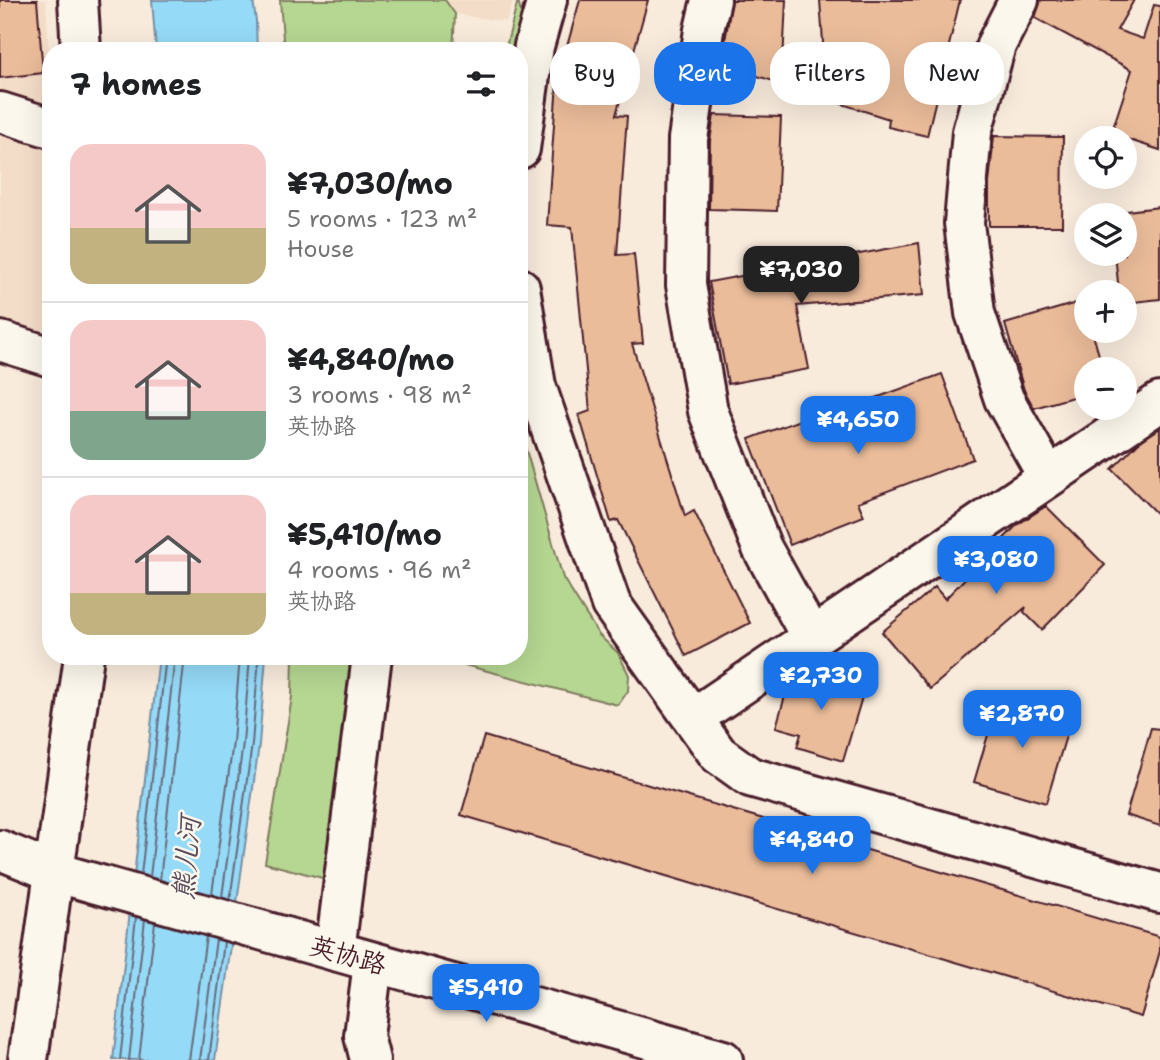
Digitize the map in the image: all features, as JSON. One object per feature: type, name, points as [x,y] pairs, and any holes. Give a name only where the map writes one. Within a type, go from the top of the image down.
[{"type":"street","points":[[78,0],[80,42]]},
{"type":"street","points":[[528,90],[534,46],[547,0]]},
{"type":"street","points":[[711,0],[688,139],[686,285],[708,411],[762,548],[811,637]]},
{"type":"street","points":[[1020,0],[996,45],[972,132],[964,223],[975,313],[995,374],[1004,399],[1048,477]]},
{"type":"street","points":[[0,112],[42,125]]},
{"type":"street","points":[[528,334],[537,386],[611,604],[718,754],[750,777],[1160,892]]},
{"type":"street","points":[[0,341],[42,355]]},
{"type":"street","points":[[692,718],[1160,402]]},
{"type":"street","points":[[28,1060],[83,665]]},
{"type":"street","points":[[335,951],[371,665]]},
{"type":"street","points":[[0,850],[54,872]]},
{"type":"street","points":[[0,874],[54,872]]},
{"type":"street","name":"英协路","points":[[54,872],[723,1060]]},
{"type":"street","points":[[370,1060],[364,1036],[373,962]]},
{"type":"shaded area","points":[[0,0],[46,0],[48,42],[42,42],[42,335],[0,322]]},
{"type":"shaded area","points":[[445,0],[514,0],[506,22],[455,14]]},
{"type":"green space","points":[[280,0],[445,0],[455,14],[453,42],[283,42]]},
{"type":"green space","points":[[518,0],[524,26],[521,42],[507,42]]},
{"type":"green space","points":[[528,457],[563,578],[599,635],[618,653],[629,675],[628,691],[618,705],[465,665],[528,665]]},
{"type":"green space","points":[[293,665],[360,665],[330,880],[265,863],[292,697]]},
{"type":"water","points":[[152,0],[253,0],[257,42],[155,42]]},
{"type":"water","name":"熊儿河","points":[[158,665],[265,665],[259,745],[215,1060],[113,1060]]},
{"type":"building","points":[[0,0],[37,0],[42,73],[0,78]]},
{"type":"building","points":[[580,0],[648,0],[636,42],[568,42]]},
{"type":"building","points":[[732,0],[786,0],[784,42],[770,42],[770,80],[756,75],[756,42],[725,42]]},
{"type":"building","points":[[820,0],[960,0],[950,42],[904,42],[904,105],[935,105],[927,136],[888,127],[889,119],[846,105],[890,105],[890,42],[823,42]]},
{"type":"building","points":[[1041,0],[1134,0],[1117,30],[1143,39],[1154,5],[1160,6],[1160,150],[1137,142],[1137,126],[1114,126],[1132,70],[1035,18]]},
{"type":"building","points":[[555,105],[619,105],[616,115],[627,116],[617,255],[634,254],[643,343],[632,344],[685,516],[694,511],[750,623],[686,656],[618,520],[611,522],[579,415],[590,411],[572,227],[547,225]]},
{"type":"building","points":[[714,115],[781,117],[777,211],[709,209],[710,141]]},
{"type":"building","points":[[994,136],[1063,137],[1062,226],[989,226],[989,183]]},
{"type":"building","points":[[1160,207],[1160,299],[1137,302],[1137,280],[1118,280],[1116,266],[1137,266],[1137,210]]},
{"type":"building","points":[[919,243],[924,295],[797,306],[809,369],[728,384],[709,282]]},
{"type":"building","points":[[1074,304],[1074,343],[1095,343],[1100,357],[1074,357],[1074,397],[1034,408],[1024,390],[1005,324]]},
{"type":"building","points":[[942,374],[973,459],[858,502],[864,516],[790,545],[749,439],[824,411],[826,416]]},
{"type":"building","points":[[1160,428],[1160,517],[1112,469],[1138,443]]},
{"type":"building","points":[[1046,506],[1105,565],[1042,630],[1024,612],[1026,607],[930,689],[882,632],[935,587],[945,599],[1017,525]]},
{"type":"building","points":[[805,669],[865,687],[843,761],[797,747],[801,734],[776,727],[790,679]]},
{"type":"building","points":[[999,698],[1071,719],[1046,803],[974,782]]},
{"type":"building","points":[[1151,728],[1160,729],[1160,826],[1126,815]]},
{"type":"building","points":[[484,736],[1160,937],[1160,951],[1141,1017],[461,815]]}]
